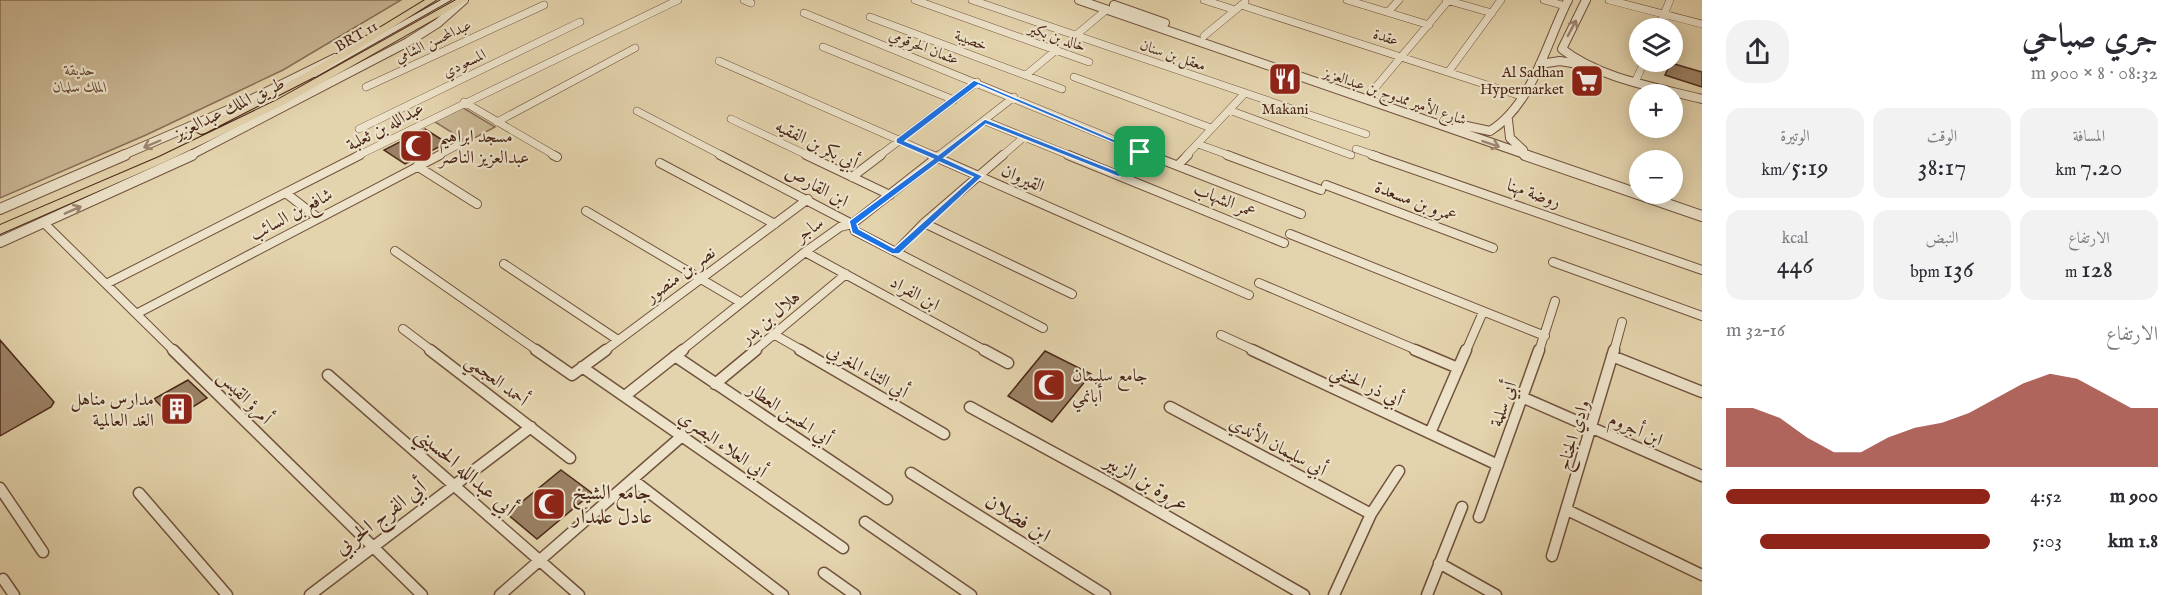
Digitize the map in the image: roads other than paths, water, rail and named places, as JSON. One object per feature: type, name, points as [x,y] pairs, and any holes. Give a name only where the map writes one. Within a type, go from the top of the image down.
[{"type":"main road","name":"طريق الملك عبدالعزيز","points":[[0,221],[170,146],[308,76],[431,0]]},
{"type":"main road","name":"BRT 11","points":[[308,76],[329,68],[447,0]]},
{"type":"main road","name":"طريق الملك عبدالعزيز","points":[[0,230],[228,128],[369,54],[464,0]]},
{"type":"main road","name":"BRT 11","points":[[369,54],[416,18]]},
{"type":"street","points":[[0,242],[210,149],[278,114],[395,48],[446,15],[464,0]]},
{"type":"street","name":"عبدالله بن ثعلبة","points":[[108,283],[288,194],[464,102],[678,0]]},
{"type":"street","name":"خالد بن بكير","points":[[915,0],[1089,62]]},
{"type":"street","name":"معقل بن سنان","points":[[972,0],[1366,134]]},
{"type":"street","name":"شارع الأمير ممدوح بن عبدالعزيز","points":[[1078,0],[1702,216]]},
{"type":"street","name":"شارع الأمير ممدوح بن عبدالعزيز","points":[[1100,0],[1464,127],[1490,131],[1508,120]]},
{"type":"street","points":[[1204,0],[1232,9]]},
{"type":"street","points":[[1347,0],[1429,25]]},
{"type":"street","points":[[1388,12],[1399,0]]},
{"type":"street","points":[[1370,94],[1429,25],[1447,0],[1492,13]]},
{"type":"street","points":[[1449,71],[1501,0]]},
{"type":"street","points":[[1544,0],[1567,3],[1544,49],[1540,64],[1508,120],[1506,134],[1510,142],[1566,168]]},
{"type":"street","points":[[1586,0],[1562,49],[1567,55],[1594,67],[1702,99]]},
{"type":"street","points":[[1609,0],[1702,24]]},
{"type":"street","points":[[1663,18],[1670,0]]},
{"type":"street","points":[[1204,36],[1232,9],[1244,2]]},
{"type":"street","name":"عقدة","points":[[1244,2],[1521,96]]},
{"type":"street","name":"عبدالمحسن الشامي","points":[[366,87],[544,5]]},
{"type":"street","points":[[1075,36],[1106,10]]},
{"type":"street","name":"عثمان الحرقومي","points":[[804,13],[1014,97],[1039,111],[1140,152],[1301,214]]},
{"type":"street","name":"خصيبة","points":[[870,17],[1062,89]]},
{"type":"street","name":"المسعودي","points":[[359,129],[580,22]]},
{"type":"street","points":[[823,47],[954,100]]},
{"type":"street","points":[[497,122],[635,48]]},
{"type":"street","points":[[1026,75],[1055,51]]},
{"type":"street","points":[[0,209],[234,107],[338,56]]},
{"type":"street","name":"القيروان","points":[[719,61],[1249,295]]},
{"type":"street","points":[[1540,64],[1560,61],[1594,67]]},
{"type":"street","points":[[1636,80],[1640,72]]},
{"type":"street","points":[[1074,77],[1211,128]]},
{"type":"street","points":[[852,177],[977,82]]},
{"type":"street","points":[[1178,165],[1245,93]]},
{"type":"street","name":"ساجر","points":[[626,395],[805,252],[840,227],[852,224],[939,159],[1014,97]]},
{"type":"street","points":[[464,102],[557,157]]},
{"type":"street","name":"روضة مهنا","points":[[1229,110],[1702,270]]},
{"type":"street","name":"ابن القارص","points":[[636,111],[808,199],[852,224],[855,231],[1043,328]]},
{"type":"street","name":"أبي بكر بن الفقيه","points":[[731,119],[890,195]]},
{"type":"street","name":"عمر الشهاب","points":[[985,121],[1119,175],[1545,336]]},
{"type":"street","points":[[896,252],[924,223],[1024,137]]},
{"type":"street","name":"شافع بن السائب","points":[[138,313],[460,144]]},
{"type":"street","name":"عمرو بن مسعدة","points":[[1198,144],[1493,248]]},
{"type":"street","points":[[1119,175],[1140,152]]},
{"type":"street","points":[[660,163],[775,224]]},
{"type":"street","points":[[417,166],[477,204]]},
{"type":"street","points":[[288,194],[318,218]]},
{"type":"street","name":"نصر بن منصور","points":[[394,251],[572,375],[808,199]]},
{"type":"street","points":[[586,211],[740,302]]},
{"type":"street","name":"أمرؤ القيس","points":[[44,223],[108,283],[422,595]]},
{"type":"street","points":[[924,223],[1072,294]]},
{"type":"street","name":"ابن الفراد","points":[[805,252],[1008,363]]},
{"type":"street","points":[[1553,262],[1702,316]]},
{"type":"street","points":[[504,264],[618,340]]},
{"type":"street","name":"هلال بن بدر","points":[[716,384],[846,274]]},
{"type":"street","points":[[1259,283],[1458,368]]},
{"type":"street","name":"أبي سلمة","points":[[1479,517],[1524,398],[1555,301]]},
{"type":"street","points":[[1430,433],[1483,312]]},
{"type":"street","name":"وادي الجناح","points":[[1552,556],[1622,322]]},
{"type":"street","name":"أحمد العجمي","points":[[403,328],[570,458]]},
{"type":"street","name":"أبي الثناء المغربي","points":[[775,335],[944,434]]},
{"type":"street","name":"أبي ذر الحنفي","points":[[1221,335],[1498,465]]},
{"type":"street","name":"أبي الحسن العطار","points":[[675,356],[887,499]]},
{"type":"street","points":[[1612,356],[1702,392]]},
{"type":"street","name":"أبي العلاء البصري","points":[[582,367],[626,395],[843,548]]},
{"type":"street","name":"أبي عبدالله الحسيني","points":[[328,375],[579,595]]},
{"type":"street","name":"ابن أجروم","points":[[1524,398],[1702,476]]},
{"type":"street","name":"عروة بن الزبير","points":[[970,407],[1113,485],[1304,595]]},
{"type":"street","name":"أبي سليمان الأندي","points":[[1170,407],[1371,514]]},
{"type":"street","name":"أبي الفرج الحربي","points":[[310,595],[531,427]]},
{"type":"street","points":[[500,595],[682,436]]},
{"type":"street","points":[[1334,595],[1371,514],[1399,471]]},
{"type":"street","name":"ابن فضلان","points":[[911,473],[1104,595]]},
{"type":"street","points":[[633,480],[783,595]]},
{"type":"street","points":[[0,488],[43,552]]},
{"type":"street","points":[[139,493],[227,595]]},
{"type":"street","points":[[1427,595],[1462,507]]},
{"type":"street","points":[[1567,510],[1702,574]]},
{"type":"street","points":[[866,522],[971,595]]},
{"type":"street","points":[[1439,563],[1496,595]]},
{"type":"street","points":[[824,573],[855,595]]},
{"type":"street","points":[[3,579],[14,595]]},
{"type":"place","name":"Makani","points":[[1285,79]]},
{"type":"place","name":"Al Sadhan Hypermarket","points":[[1587,81]]},
{"type":"place","name":"مسجد ابراهيم عبدالعزيز الناصر","points":[[416,146]]},
{"type":"place","name":"جامع سليمان أبانمي","points":[[1049,385]]},
{"type":"place","name":"مدارس مناهل الغد العالمية","points":[[177,409]]},
{"type":"place","name":"جامع الشيخ عادل علمدار","points":[[549,504]]},
{"type":"park label","name":"حديقة الملك سلمان","points":[[80,78]]}]
